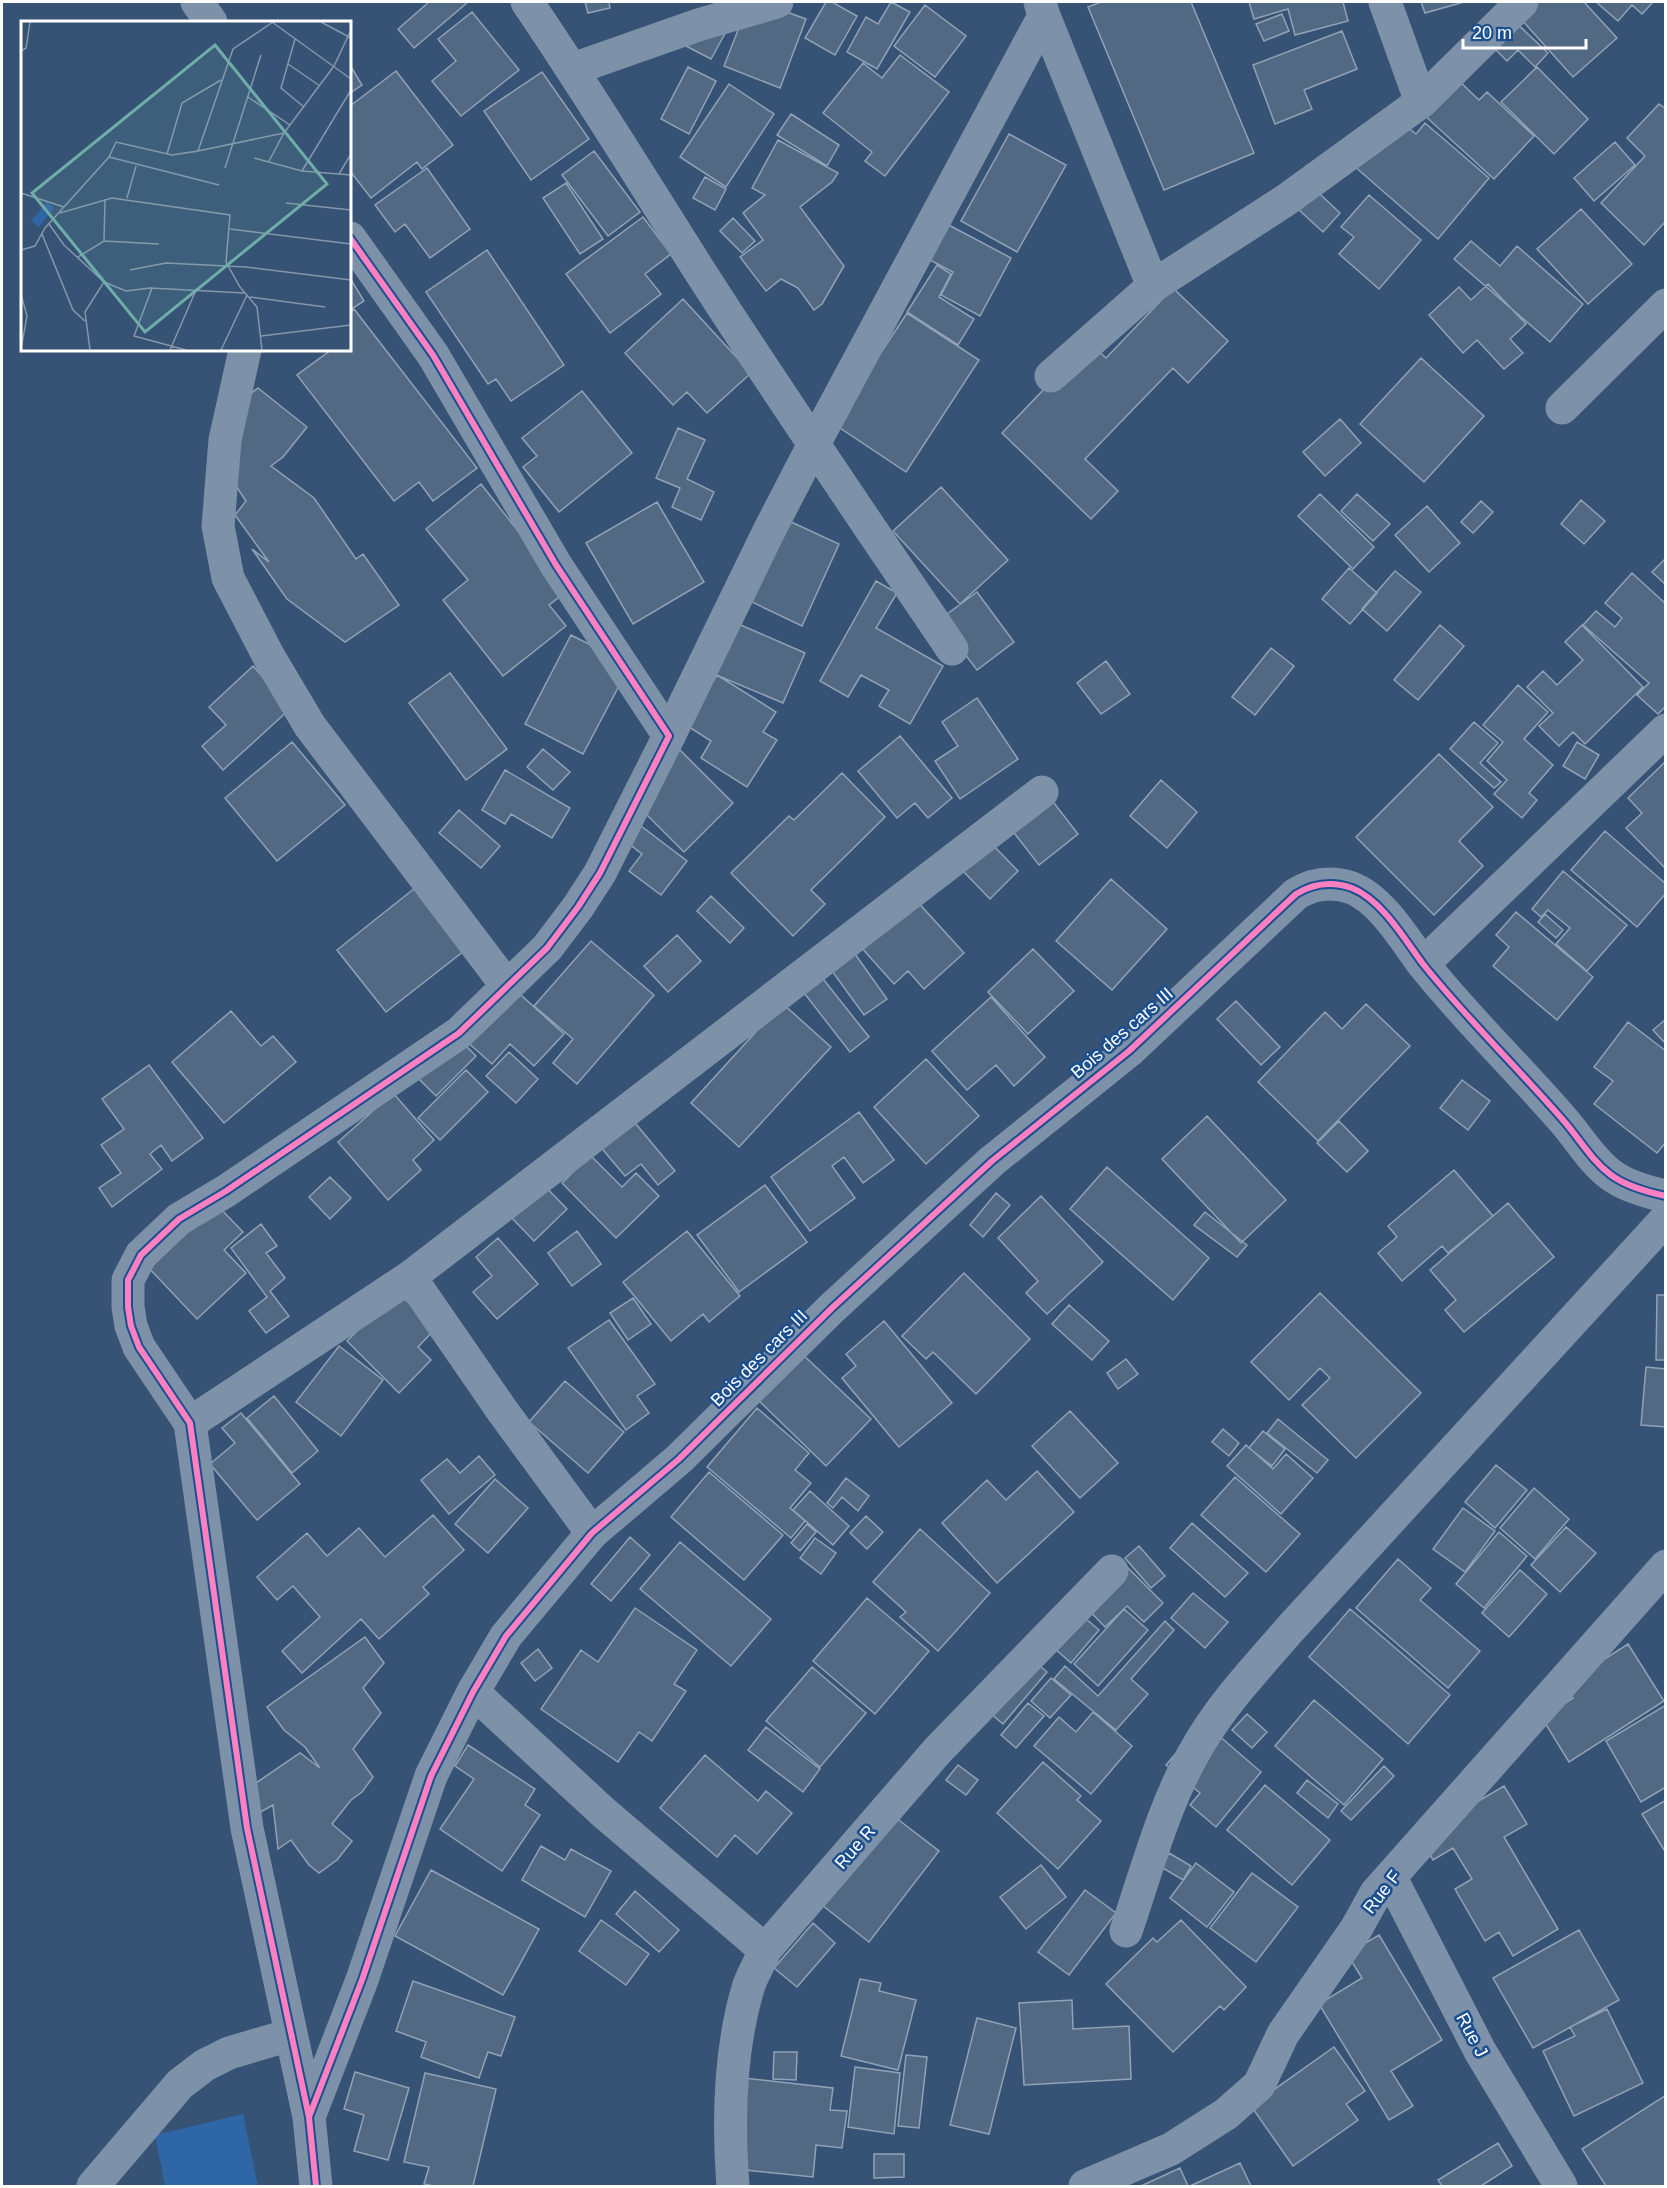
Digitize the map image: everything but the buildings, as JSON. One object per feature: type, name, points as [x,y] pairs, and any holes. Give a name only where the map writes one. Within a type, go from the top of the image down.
[{"type":"street","points":[[197,2],[210,21]]},
{"type":"street","points":[[527,2],[573,69],[699,270],[952,649]]},
{"type":"street","points":[[573,69],[698,25],[777,2]]},
{"type":"street","points":[[1385,2],[1421,102]]},
{"type":"street","points":[[1050,376],[1153,286],[1286,200],[1421,102],[1522,2]]},
{"type":"street","points":[[1042,9],[1153,286]]},
{"type":"street","points":[[316,2187],[309,2117],[247,1828],[190,1423],[139,1347],[131,1326],[128,1280],[141,1255],[179,1219],[226,1191],[459,1033],[547,948],[578,907],[600,873],[770,529],[1042,9]]},
{"type":"street","points":[[351,239],[433,355],[556,565],[669,736]]},
{"type":"street","points":[[1563,408],[1665,305]]},
{"type":"street","points":[[245,351],[225,440],[218,526],[228,578],[269,657],[310,726],[507,986]]},
{"type":"street","points":[[1423,964],[1665,730]]},
{"type":"street","points":[[190,1423],[410,1277],[1042,792]]},
{"type":"street","name":"Bois des cars III","points":[[309,2117],[362,1980],[431,1776],[473,1692],[506,1636],[592,1533],[680,1459],[832,1308],[992,1161],[1129,1051],[1296,894],[1316,884],[1352,888],[1367,897],[1399,928],[1423,964],[1564,1120],[1589,1153],[1611,1175],[1635,1187],[1665,1196]]},
{"type":"street","points":[[1126,1931],[1178,1787],[1195,1751],[1238,1689],[1665,1219]]},
{"type":"street","points":[[410,1277],[501,1409],[592,1533]]},
{"type":"street","name":"Rue R","points":[[733,2187],[730,2110],[735,2044],[748,1987],[765,1950],[939,1750],[1112,1571]]},
{"type":"street","name":"Rue F","points":[[1085,2187],[1171,2149],[1226,2114],[1259,2085],[1283,2034],[1356,1929],[1376,1893],[1663,1575]]},
{"type":"street","points":[[473,1692],[603,1812],[765,1950]]},
{"type":"street","name":"Rue J","points":[[1391,1878],[1480,2050],[1561,2187]]},
{"type":"street","points":[[93,2187],[180,2084],[206,2065],[230,2053],[290,2035]]},
{"type":"shaded area","points":[[243,2114],[258,2186],[165,2186],[155,2135]]},
{"type":"cycle path","points":[[316,2186],[309,2117],[247,1828],[190,1423],[139,1347],[131,1326],[128,1280],[141,1255],[179,1219],[226,1191],[459,1033],[547,948],[600,873],[669,736],[556,565],[433,355],[351,239]]},
{"type":"cycle path","points":[[309,2117],[362,1980],[431,1776],[473,1692],[506,1636],[592,1533],[679,1459],[832,1308],[992,1161],[1129,1051],[1296,894],[1316,885],[1337,884],[1352,888],[1373,902],[1392,922],[1439,984],[1563,1120],[1597,1163],[1623,1182],[1666,1196]]}]
